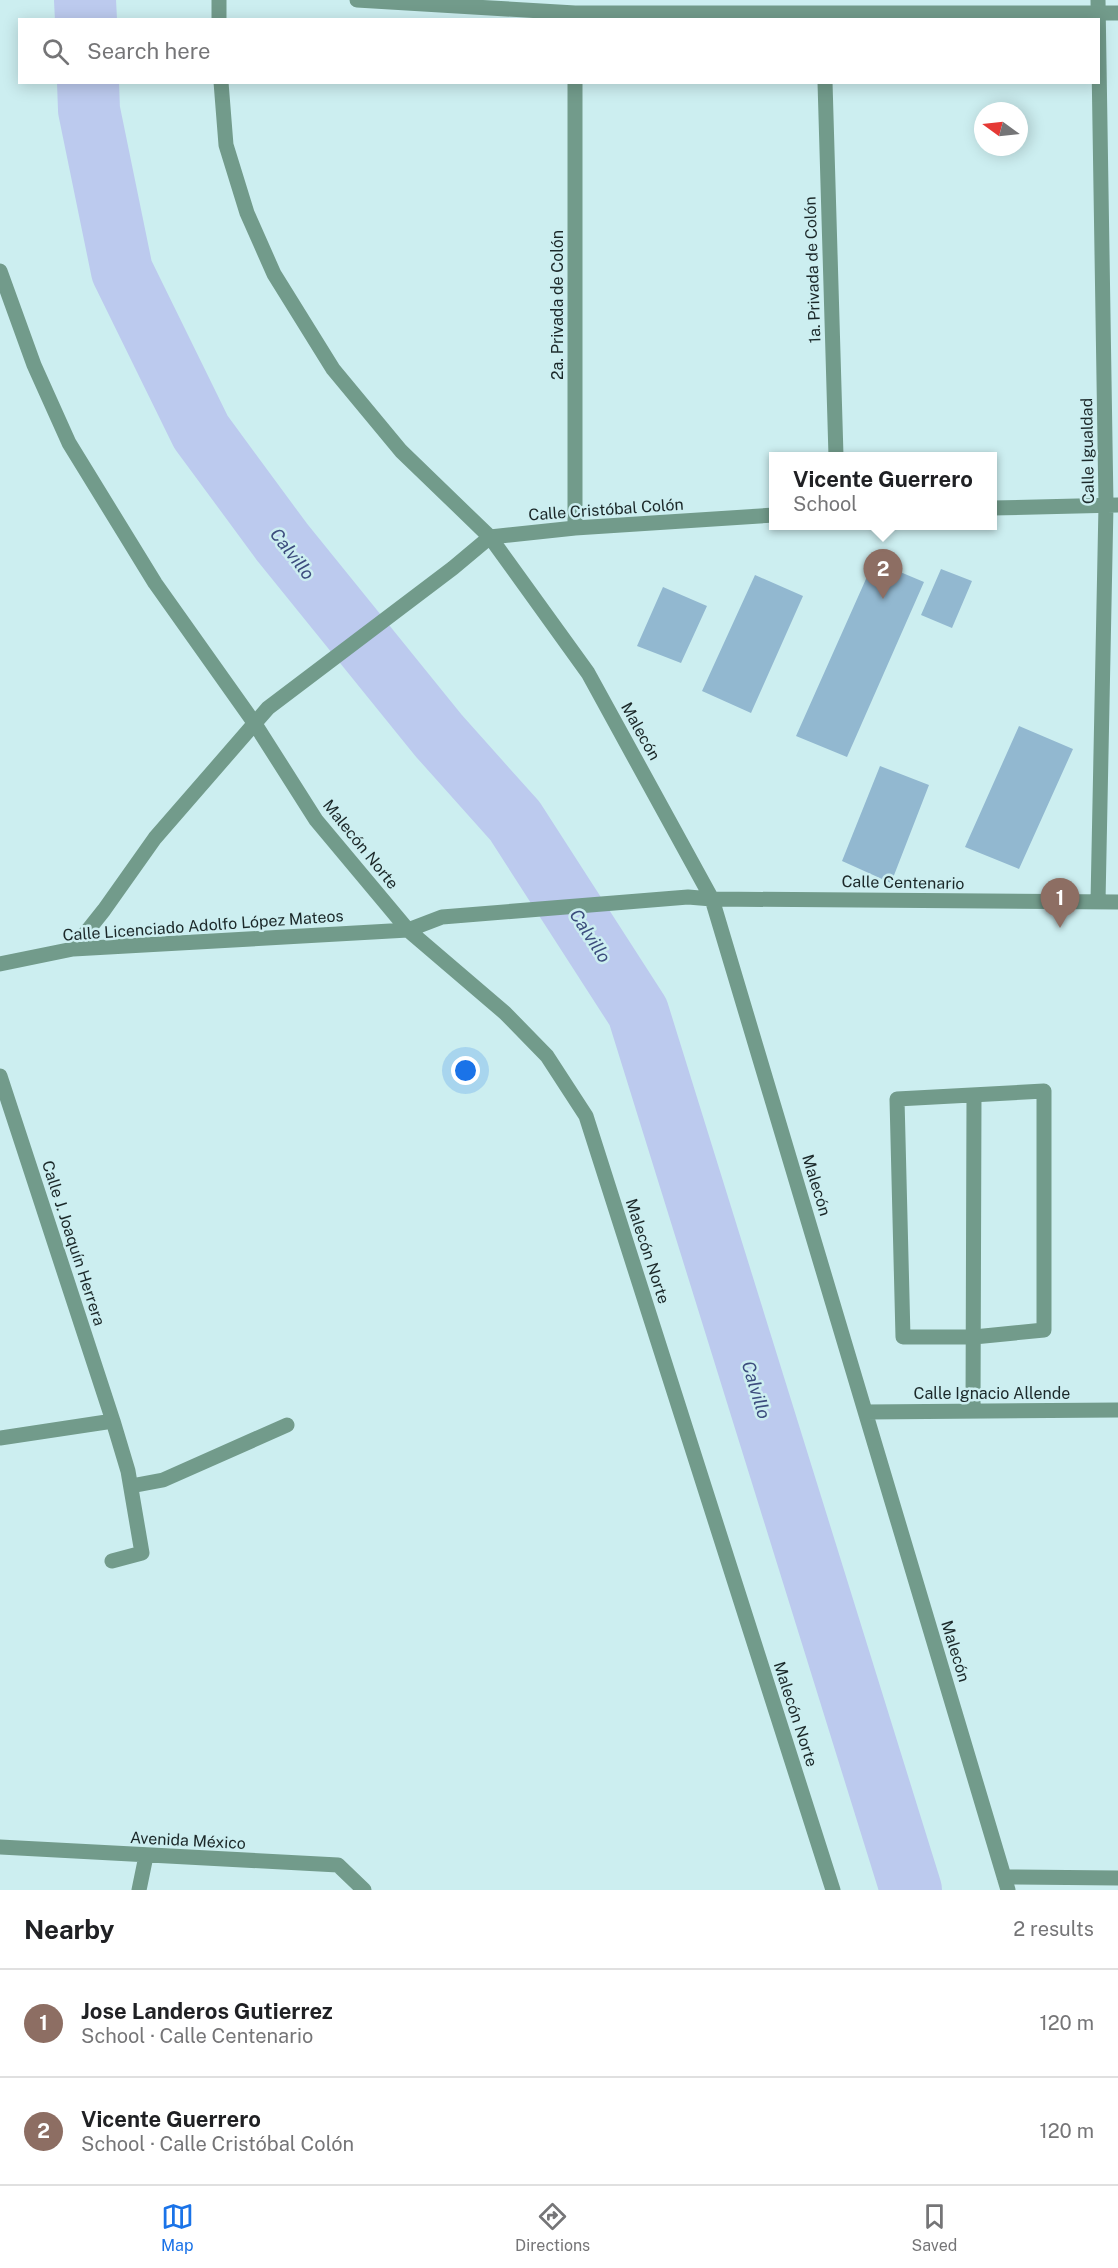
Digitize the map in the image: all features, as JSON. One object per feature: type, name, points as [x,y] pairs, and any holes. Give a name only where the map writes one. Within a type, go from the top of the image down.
[{"type":"street","points":[[219,0],[219,18]]},
{"type":"street","points":[[357,0],[575,11],[823,16],[1099,6],[1118,13]]},
{"type":"street","name":"Calle Igualdad","points":[[1098,902],[1112,505],[1100,44]]},
{"type":"street","name":"Malecón","points":[[221,84],[226,145],[247,213],[274,274],[333,369],[401,451],[490,537],[588,673],[712,899],[1006,1883]]},
{"type":"street","name":"2a. Privada de Colón","points":[[575,84],[575,528]]},
{"type":"street","name":"1a. Privada de Colón","points":[[825,84],[836,452]]},
{"type":"street","name":"Malecón Norte","points":[[0,271],[34,365],[69,443],[155,583],[255,723],[316,819],[408,930],[505,1013],[547,1056],[586,1116],[833,1890]]},
{"type":"street","points":[[997,508],[1112,505]]},
{"type":"street","name":"Calle Cristóbal Colón","points":[[490,537],[575,528],[769,515]]},
{"type":"street","points":[[73,950],[155,838],[268,708],[453,568],[490,537]]},
{"type":"street","name":"Calle Centenario","points":[[442,918],[688,897],[1118,902]]},
{"type":"street","name":"Calle Licenciado Adolfo López Mateos","points":[[0,964],[73,950],[408,930],[442,918]]},
{"type":"street","name":"Calle J. Joaquín Herrera","points":[[0,1076],[113,1421],[131,1486],[142,1553],[112,1561]]},
{"type":"street","points":[[1044,1091],[1044,1330],[974,1337],[903,1337],[897,1099],[1044,1091]]},
{"type":"street","points":[[973,1411],[974,1095]]},
{"type":"street","name":"Calle Ignacio Allende","points":[[866,1412],[1118,1410]]},
{"type":"street","points":[[0,1438],[113,1421]]},
{"type":"street","points":[[131,1486],[163,1479],[287,1425]]},
{"type":"street","name":"Avenida México","points":[[0,1847],[338,1865],[364,1890]]},
{"type":"street","points":[[139,1890],[146,1856]]},
{"type":"street","points":[[1006,1883],[1118,1878]]},
{"type":"building","points":[[874,561],[924,582],[847,757],[796,736]]},
{"type":"building","points":[[941,569],[972,581],[952,628],[921,615]]},
{"type":"building","points":[[755,575],[803,596],[751,713],[702,691]]},
{"type":"building","points":[[663,587],[707,606],[681,663],[637,646]]},
{"type":"building","points":[[1019,726],[1073,749],[1019,869],[965,847]]},
{"type":"building","points":[[880,766],[929,785],[891,883],[842,861]]},
{"type":"waterway","name":"Calvillo","points":[[85,0],[86,18]]},
{"type":"waterway","name":"Calvillo","points":[[88,84],[89,110],[122,271],[201,432],[282,542],[439,736],[515,821],[638,1012],[911,1890]]},
{"type":"place","name":"Vicente Guerrero","points":[[883,599]]},
{"type":"place","name":"Jose Landeros Gutierrez","points":[[1060,928]]}]
